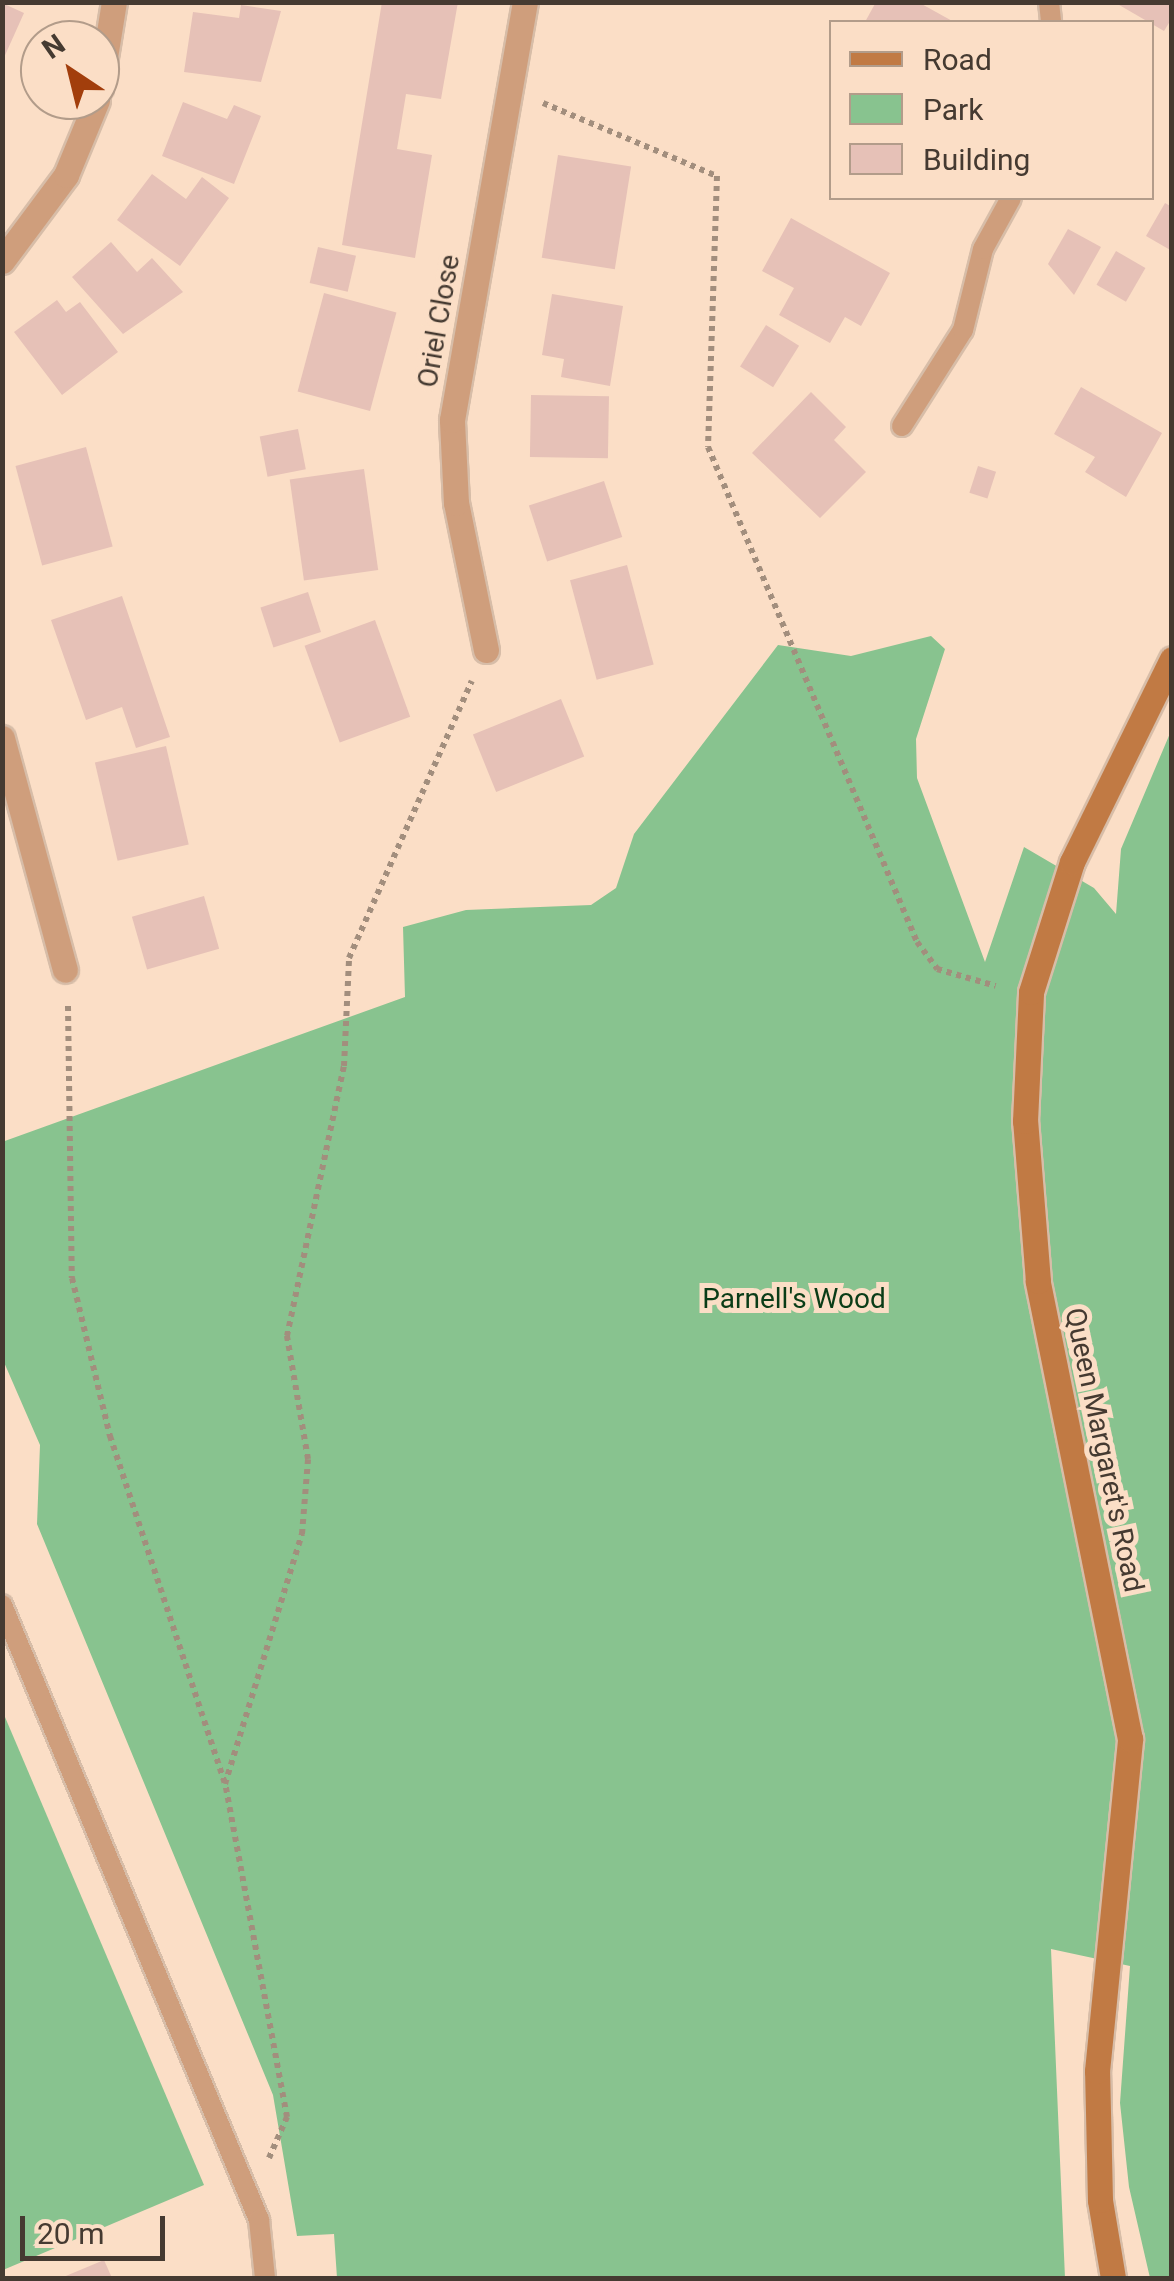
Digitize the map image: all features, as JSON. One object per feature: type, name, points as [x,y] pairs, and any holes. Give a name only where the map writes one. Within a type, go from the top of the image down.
[{"type":"main road","name":"Queen Margaret's Road","points":[[1114,2278],[1100,2200],[1096,2071],[1130,1739],[1038,1281],[1025,1121],[1031,992],[1072,862],[1172,659]]},
{"type":"street","name":"Oriel Close","points":[[486,650],[456,503],[452,420],[525,2]]},
{"type":"street","points":[[2,261],[66,175],[89,120]]},
{"type":"street","points":[[2,738],[65,970]]},
{"type":"lane","points":[[902,426],[963,330],[984,250],[1010,200]]},
{"type":"lane","points":[[2,1605],[251,2200],[264,2278]]},
{"type":"path","points":[[510,89],[717,176],[708,447],[917,942],[951,976],[1031,992]]},
{"type":"path","points":[[224,1784],[302,1534],[308,1459],[287,1336],[344,1066],[349,958],[486,650]]},
{"type":"path","points":[[65,970],[72,1278],[110,1436],[224,1784],[287,2117],[251,2200]]},
{"type":"green space","name":"Parnell's Wood","points":[[931,636],[945,649],[916,739],[917,778],[985,962],[1024,847],[1094,888],[1116,914],[1121,849],[1171,731],[1171,2278],[1150,2278],[1129,2187],[1120,2103],[1130,1966],[1051,1949],[1065,2278],[337,2278],[334,2234],[297,2236],[273,2095],[37,1524],[40,1445],[3,1360],[2,1142],[405,997],[403,927],[466,910],[591,905],[616,888],[634,834],[778,645],[851,656]]},
{"type":"green space","points":[[2,1710],[204,2185],[3,2270],[2,2270]]},
{"type":"building","points":[[382,2],[458,2],[441,99],[406,94],[397,149],[432,155],[415,258],[342,245]]},
{"type":"building","points":[[876,2],[918,2],[950,20],[866,20]]},
{"type":"building","points":[[1114,2],[1172,2],[1172,18],[1164,31],[1154,25],[1154,20],[1145,20]]},
{"type":"building","points":[[2,3],[24,13],[2,62]]},
{"type":"building","points":[[241,5],[281,11],[261,82],[184,72],[193,12],[239,18]]},
{"type":"building","points":[[183,102],[227,119],[234,105],[261,116],[234,184],[162,156]]},
{"type":"building","points":[[558,155],[631,167],[615,269],[542,258]]},
{"type":"building","points":[[152,174],[186,199],[202,177],[229,198],[180,266],[117,220]]},
{"type":"building","points":[[1165,203],[1172,207],[1172,251],[1146,236]]},
{"type":"building","points":[[791,218],[890,273],[861,326],[845,317],[830,343],[779,315],[794,288],[762,271]]},
{"type":"building","points":[[1068,229],[1101,247],[1074,295],[1048,264]]},
{"type":"building","points":[[111,242],[137,272],[152,258],[183,292],[123,334],[72,277]]},
{"type":"building","points":[[318,247],[356,256],[348,292],[310,283]]},
{"type":"building","points":[[1116,251],[1145,268],[1126,302],[1096,285]]},
{"type":"building","points":[[324,293],[396,312],[370,411],[298,392]]},
{"type":"building","points":[[552,294],[623,306],[610,386],[561,377],[564,359],[542,355]]},
{"type":"building","points":[[57,300],[66,312],[80,302],[118,352],[62,395],[14,332]]},
{"type":"building","points":[[766,325],[799,346],[773,387],[740,367]]},
{"type":"building","points":[[1081,387],[1162,433],[1126,497],[1085,472],[1095,457],[1054,434]]},
{"type":"building","points":[[811,392],[846,427],[834,440],[866,472],[820,518],[752,453]]},
{"type":"building","points":[[531,395],[609,396],[608,458],[530,457]]},
{"type":"building","points":[[298,429],[306,469],[268,477],[260,436]]},
{"type":"building","points":[[86,447],[113,546],[42,565],[15,466]]},
{"type":"building","points":[[978,466],[996,472],[987,499],[969,493]]},
{"type":"building","points":[[364,469],[378,570],[304,580],[290,479]]},
{"type":"building","points":[[604,481],[622,537],[547,562],[529,505]]},
{"type":"building","points":[[627,565],[654,664],[597,680],[570,580]]},
{"type":"building","points":[[308,592],[321,632],[273,647],[260,607]]},
{"type":"building","points":[[122,596],[170,737],[136,748],[122,707],[86,720],[51,620]]},
{"type":"building","points":[[375,620],[410,717],[340,742],[305,646]]},
{"type":"building","points":[[561,699],[584,756],[496,792],[473,735]]},
{"type":"building","points":[[166,746],[189,844],[118,861],[95,762]]},
{"type":"building","points":[[204,896],[219,949],[147,970],[132,917]]},
{"type":"building","points":[[104,2260],[112,2278],[61,2278]]}]
